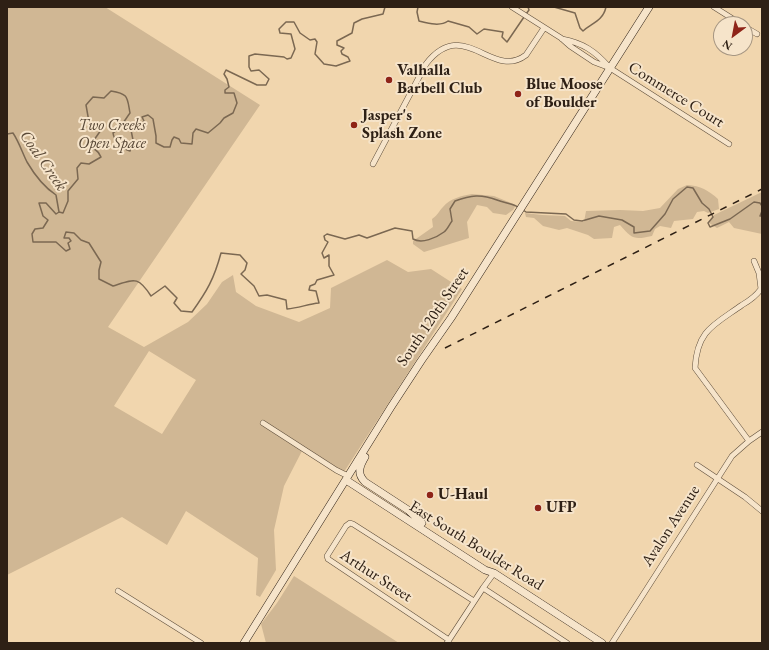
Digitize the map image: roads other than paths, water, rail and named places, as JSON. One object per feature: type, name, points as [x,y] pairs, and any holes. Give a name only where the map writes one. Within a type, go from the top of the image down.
[{"type":"main road","name":"South 120th Street","points":[[244,643],[279,584],[391,407],[423,357],[451,318],[649,7]]},
{"type":"main road","name":"East South Boulder Road","points":[[391,407],[374,442],[361,463],[359,474],[365,482],[408,510],[422,523]]},
{"type":"main road","name":"East South Boulder Road","points":[[347,478],[422,523]]},
{"type":"main road","name":"East South Boulder Road","points":[[347,478],[485,570],[494,573],[602,643]]},
{"type":"main road","points":[[422,523],[485,564],[494,573]]},
{"type":"street","points":[[714,7],[728,16]]},
{"type":"street","points":[[514,8],[561,38],[594,62],[610,68]]},
{"type":"street","points":[[374,164],[426,64],[434,53],[447,47],[462,45],[500,61],[514,60],[522,58],[530,50],[544,28]]},
{"type":"street","points":[[753,32],[757,34]]},
{"type":"street","points":[[561,38],[572,40],[585,46],[598,55],[610,68]]},
{"type":"street","name":"Commerce Court","points":[[610,68],[729,144]]},
{"type":"street","points":[[749,441],[695,368],[696,353],[703,336],[712,326],[751,299],[761,290],[759,273],[754,261]]},
{"type":"street","name":"East South Boulder Road","points":[[263,423],[347,478]]},
{"type":"street","name":"Avalon Avenue","points":[[612,643],[735,452],[762,432]]},
{"type":"street","points":[[697,465],[745,497],[762,511]]},
{"type":"street","name":"Arthur Street","points":[[448,641],[328,559],[327,556],[346,526],[350,523],[353,524],[474,601]]},
{"type":"street","points":[[448,641],[494,573]]},
{"type":"street","points":[[483,588],[567,643]]},
{"type":"street","points":[[118,590],[201,643]]},
{"type":"waterway","points":[[59,212],[63,213],[68,201],[68,191],[78,179],[77,168],[81,163],[89,164],[101,157],[95,150],[86,147],[89,141],[94,140],[101,130],[96,125],[89,122],[86,105],[93,97],[104,98],[111,91],[121,93],[126,97],[130,113],[120,127],[113,133],[117,142],[127,150],[130,151],[133,140],[131,130],[136,124],[141,125],[144,121],[142,117],[148,115],[153,119],[156,143],[164,147],[170,147],[174,137],[179,139],[181,143],[192,144],[193,133],[196,129],[208,133],[224,118],[233,113],[237,103],[234,93],[225,93],[225,90],[229,87],[224,74],[226,70],[257,85],[266,85],[269,79],[259,70],[251,71],[249,67],[249,56],[255,54],[284,57],[287,59],[291,58],[295,49],[291,34],[280,33],[279,29],[286,22],[294,22],[300,33],[310,40],[315,39],[317,42],[315,54],[324,64],[336,66],[350,61],[348,57],[342,54],[341,51],[344,48],[337,45],[337,41],[352,33],[354,23],[362,19],[383,14],[385,7]]},
{"type":"waterway","points":[[418,7],[417,12],[419,21],[437,24],[448,21],[469,27],[477,34],[484,29],[503,32],[502,37],[507,42],[524,17]]},
{"type":"waterway","points":[[526,14],[529,10],[528,7]]},
{"type":"waterway","points":[[554,7],[575,13],[580,28],[583,31],[600,19],[605,12],[606,7]]},
{"type":"waterway","name":"Coal Creek","points":[[7,134],[13,133],[33,171],[43,184],[56,195],[59,212],[56,214],[46,203],[39,203],[43,216],[48,220],[43,228],[35,229],[32,234],[33,242],[56,242],[66,251],[70,249],[68,243],[71,241],[69,238],[64,238],[66,232],[74,233],[81,240],[89,243],[101,262],[99,279],[113,286],[131,281],[139,282],[151,296],[165,286],[177,298],[174,303],[181,311],[192,312],[197,305],[213,278],[221,253],[240,255],[247,263],[245,270],[241,274],[254,286],[259,296],[267,295],[286,300],[287,309],[319,303],[316,291],[309,290],[310,286],[315,284],[317,280],[334,275],[329,266],[329,255],[324,258],[322,253],[328,242],[325,240],[324,236],[327,234],[345,239],[359,235],[367,238],[395,228],[412,231],[413,239],[425,241],[446,230],[452,221],[450,209],[455,201],[471,196],[481,196],[518,207]]},
{"type":"waterway","name":"Coal Creek","points":[[523,210],[526,212],[566,214],[574,220],[582,221],[599,216],[622,220],[634,227],[634,233],[650,231],[665,214],[673,199],[687,187],[693,188],[702,203],[709,209],[713,217],[708,223],[710,227],[730,219],[754,202],[760,203],[762,206]]},
{"type":"waterway","name":"Coal Creek","points":[[762,211],[760,216],[762,216]]},
{"type":"railway","points":[[445,348],[762,189]]},
{"type":"place","name":"Valhalla Barbell Club","points":[[389,80]]},
{"type":"place","name":"Blue Moose of Boulder","points":[[518,94]]},
{"type":"place","name":"Jasper's Splash Zone","points":[[354,125]]},
{"type":"place","name":"U-Haul","points":[[430,495]]},
{"type":"place","name":"UFP","points":[[538,508]]},
{"type":"park label","name":"Two Creeks Open Space","points":[[112,135]]}]
